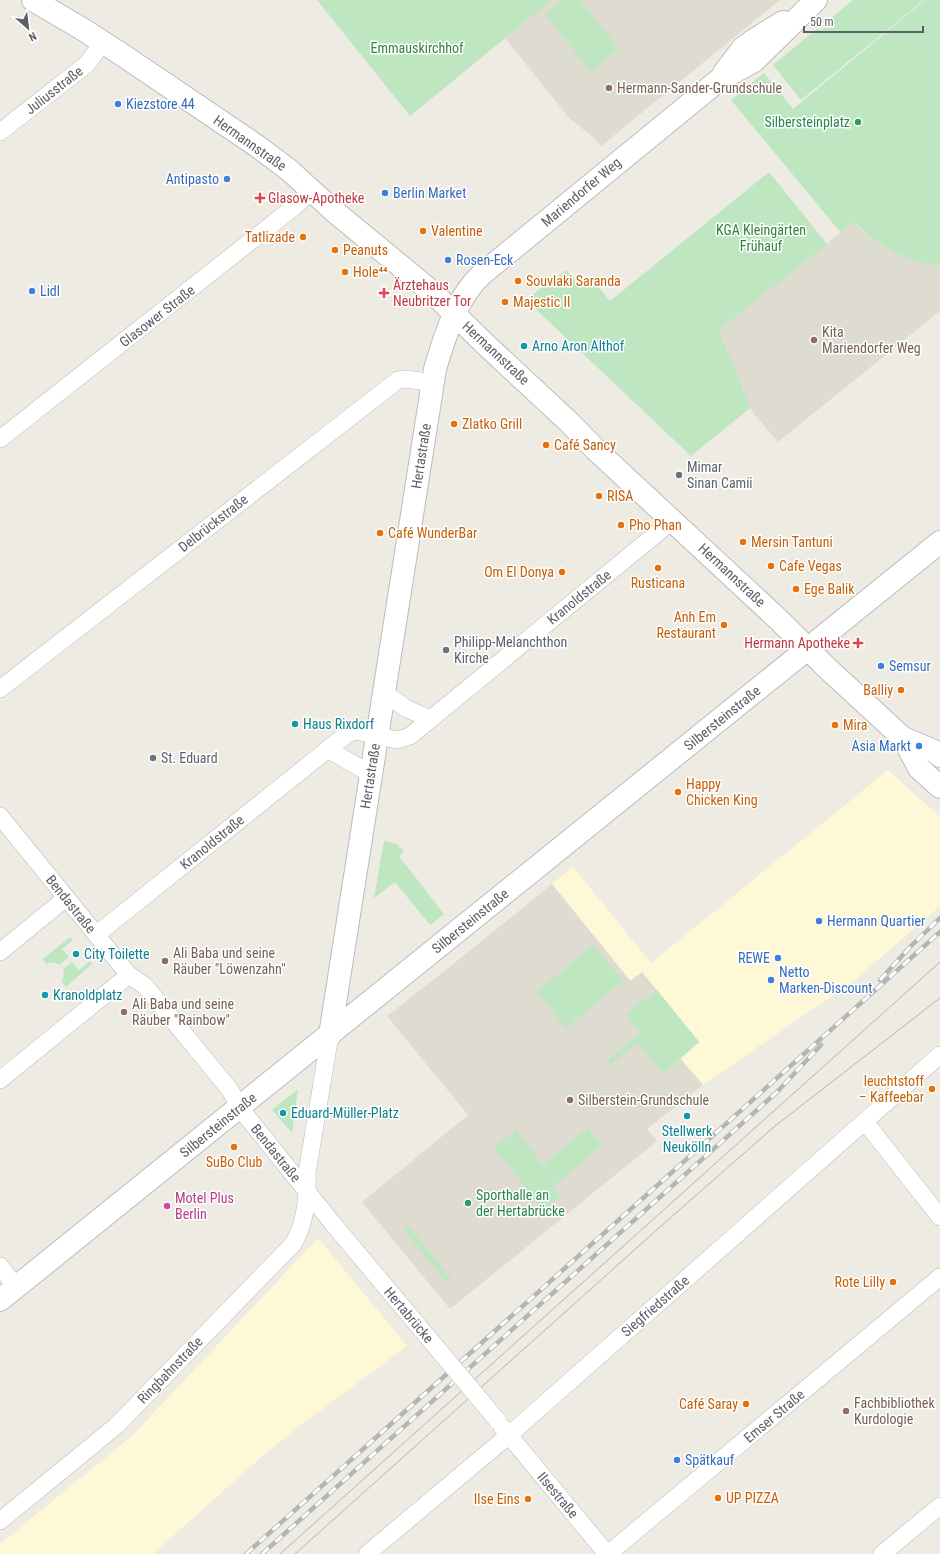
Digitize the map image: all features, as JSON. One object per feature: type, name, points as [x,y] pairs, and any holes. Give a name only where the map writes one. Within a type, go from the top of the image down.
[{"type":"street","name":"Hermannstraße","points":[[33,0],[103,42],[263,150],[289,170],[335,212],[421,281],[485,344],[570,423],[596,450],[779,620],[837,677],[903,738],[919,768],[940,787]]},
{"type":"street","name":"Mariendorfer Weg","points":[[455,314],[466,292],[482,274],[718,80],[743,48],[813,3]]},
{"type":"street","name":"Juliusstraße","points":[[0,132],[87,64],[103,42]]},
{"type":"street","name":"Glasower Straße","points":[[0,439],[294,208],[312,191]]},
{"type":"street","name":"Hertastraße","points":[[308,1195],[307,1173],[433,383],[442,345],[455,314]]},
{"type":"street","name":"Delbrückstraße","points":[[0,689],[398,380],[406,379],[433,383]]},
{"type":"street","name":"Kranoldstraße","points":[[96,935],[327,749],[352,731],[397,740],[410,736],[672,521]]},
{"type":"street","name":"Silbersteinstraße","points":[[8,1294],[940,542]]},
{"type":"street","points":[[383,692],[407,709],[431,719]]},
{"type":"street","name":"Hermannstraße","points":[[903,738],[934,751],[940,756]]},
{"type":"street","points":[[327,749],[371,774]]},
{"type":"street","name":"Bendastraße","points":[[0,816],[129,975],[145,986],[230,1090],[239,1107],[297,1178],[308,1195]]},
{"type":"street","points":[[0,952],[66,898]]},
{"type":"street","points":[[0,1080],[129,975]]},
{"type":"street","name":"Siegfriedstraße","points":[[367,1554],[509,1435],[940,1055]]},
{"type":"street","points":[[865,1122],[940,1218]]},
{"type":"street","name":"Hertabrücke","points":[[308,1195],[509,1435]]},
{"type":"street","name":"Ringbahnstraße","points":[[0,1521],[116,1426],[293,1244],[303,1223],[308,1195]]},
{"type":"street","points":[[0,1266],[8,1294]]},
{"type":"street","name":"Emser Straße","points":[[607,1554],[940,1277]]},
{"type":"street","name":"Ilsestraße","points":[[509,1435],[607,1554]]},
{"type":"street","points":[[882,1554],[940,1506]]},
{"type":"shaded area","name":"Hermann-Sander-Grundschule","points":[[552,0],[780,0],[601,146],[595,139],[569,118],[505,38]]},
{"type":"shaded area","name":"Kita Mariendorfer Weg","points":[[854,222],[860,229],[879,244],[893,252],[918,261],[940,266],[940,311],[778,442],[750,409],[719,330]]},
{"type":"shaded area","points":[[888,770],[940,817],[940,906],[855,980],[703,1085],[680,1058],[699,1042],[642,972],[631,981],[552,884],[573,867],[651,963]]},
{"type":"shaded area","name":"Silberstein-Grundschule","points":[[552,884],[630,981],[642,972],[699,1042],[680,1058],[703,1085],[647,1129],[657,1141],[450,1309],[362,1202],[468,1115],[387,1016]]},
{"type":"shaded area","points":[[318,1238],[407,1346],[301,1425],[259,1459],[153,1554],[0,1554],[0,1544],[132,1436]]},
{"type":"green space","name":"Emmauskirchhof","points":[[317,0],[552,0],[410,116]]},
{"type":"green space","points":[[564,0],[580,0],[619,49],[591,72],[545,14]]},
{"type":"green space","points":[[853,0],[924,0],[801,100],[773,65],[818,28],[820,31],[826,26],[825,23]]},
{"type":"green space","name":"Silbersteinplatz","points":[[925,0],[940,0],[940,266],[916,261],[893,252],[872,238],[854,222],[841,233],[731,100],[764,73],[793,109]]},
{"type":"green space","name":"KGA Kleingärten Frühauf","points":[[769,172],[827,244],[719,330],[750,408],[691,456],[526,300],[566,270],[579,285],[590,277],[610,301]]},
{"type":"green space","points":[[384,841],[397,844],[404,852],[399,856],[444,914],[430,925],[395,882],[374,898]]},
{"type":"green space","points":[[70,937],[73,940],[62,949],[69,957],[59,965],[54,962],[46,964],[43,959]]},
{"type":"green space","points":[[593,945],[623,981],[566,1028],[536,992]]},
{"type":"green space","points":[[90,961],[92,964],[66,987],[62,982],[64,975],[63,969],[72,962],[79,970]]},
{"type":"green space","points":[[657,990],[699,1042],[663,1074],[638,1043],[611,1064],[608,1060],[641,1033],[626,1014]]},
{"type":"green space","points":[[298,1089],[292,1133],[272,1110]]},
{"type":"green space","points":[[588,1128],[602,1146],[553,1186],[561,1196],[544,1210],[494,1148],[516,1130],[543,1165]]},
{"type":"green space","points":[[407,1227],[410,1227],[451,1279],[450,1283],[447,1283],[405,1231]]},
{"type":"tram line","points":[[280,1554],[940,962]]},
{"type":"tram line","points":[[295,1554],[775,1126],[940,998]]},
{"type":"railway","points":[[880,980],[911,946],[940,918]]},
{"type":"railway","points":[[246,1554],[940,932]]},
{"type":"railway","points":[[262,1554],[777,1092],[821,1045]]},
{"type":"place","name":"Hermann-Sander-Grundschule","points":[[609,88]]},
{"type":"place","name":"Kiezstore 44","points":[[118,104]]},
{"type":"place","name":"Silbersteinplatz","points":[[858,122]]},
{"type":"place","name":"Antipasto","points":[[227,179]]},
{"type":"place","name":"Berlin Market","points":[[385,193]]},
{"type":"place","name":"Glasow-Apotheke","points":[[260,198]]},
{"type":"place","name":"Valentine","points":[[423,231]]},
{"type":"place","name":"Tatlizade","points":[[303,237]]},
{"type":"place","name":"Peanuts","points":[[335,250]]},
{"type":"place","name":"Rosen-Eck","points":[[448,260]]},
{"type":"place","name":"Hole⁴⁴","points":[[345,272]]},
{"type":"place","name":"Souvlaki Saranda","points":[[518,281]]},
{"type":"place","name":"Lidl","points":[[32,291]]},
{"type":"place","name":"Ärztehaus Neubritzer Tor","points":[[384,293]]},
{"type":"place","name":"Majestic II","points":[[505,302]]},
{"type":"place","name":"Kita Mariendorfer Weg","points":[[814,340]]},
{"type":"place","name":"Arno Aron Althof","points":[[524,346]]},
{"type":"place","name":"Zlatko Grill","points":[[454,424]]},
{"type":"place","name":"Café Sancy","points":[[546,445]]},
{"type":"place","name":"Mimar Sinan Camii","points":[[679,475]]},
{"type":"place","name":"RISA","points":[[599,496]]},
{"type":"place","name":"Pho Phan","points":[[621,525]]},
{"type":"place","name":"Café WunderBar","points":[[380,533]]},
{"type":"place","name":"Mersin Tantuni","points":[[743,542]]},
{"type":"place","name":"Cafe Vegas","points":[[771,566]]},
{"type":"place","name":"Rusticana","points":[[658,568]]},
{"type":"place","name":"Om El Donya","points":[[562,572]]},
{"type":"place","name":"Ege Balik","points":[[796,589]]},
{"type":"place","name":"Anh Em Restaurant","points":[[724,625]]},
{"type":"place","name":"Hermann Apotheke","points":[[858,643]]},
{"type":"place","name":"Philipp-Melanchthon Kirche","points":[[446,650]]},
{"type":"place","name":"Semsur","points":[[881,666]]},
{"type":"place","name":"Balliy","points":[[901,690]]},
{"type":"place","name":"Haus Rixdorf","points":[[295,724]]},
{"type":"place","name":"Mira","points":[[835,725]]},
{"type":"place","name":"Asia Markt","points":[[919,746]]},
{"type":"place","name":"St. Eduard","points":[[153,758]]},
{"type":"place","name":"Happy Chicken King","points":[[678,792]]},
{"type":"place","name":"Hermann Quartier","points":[[819,921]]},
{"type":"place","name":"City Toilette","points":[[76,954]]},
{"type":"place","name":"REWE","points":[[778,958]]},
{"type":"place","name":"Ali Baba und seine Räuber \"Löwenzahn\"","points":[[165,961]]},
{"type":"place","name":"Netto Marken-Discount","points":[[771,980]]},
{"type":"place","name":"Kranoldplatz","points":[[45,995]]},
{"type":"place","name":"Ali Baba und seine Räuber \"Rainbow\"","points":[[124,1012]]},
{"type":"place","name":"leuchtstoff – Kaffeebar","points":[[932,1089]]},
{"type":"place","name":"Silberstein-Grundschule","points":[[570,1100]]},
{"type":"place","name":"Eduard-Müller-Platz","points":[[283,1113]]},
{"type":"place","name":"Stellwerk Neukölln","points":[[687,1116]]},
{"type":"place","name":"SuBo Club","points":[[234,1147]]},
{"type":"place","name":"Sporthalle an der Hertabrücke","points":[[468,1203]]},
{"type":"place","name":"Motel Plus Berlin","points":[[167,1206]]},
{"type":"place","name":"Rote Lilly","points":[[893,1282]]},
{"type":"place","name":"Café Saray","points":[[746,1404]]},
{"type":"place","name":"Fachbibliothek Kurdologie","points":[[846,1411]]},
{"type":"place","name":"Spätkauf","points":[[677,1460]]},
{"type":"place","name":"UP PIZZA","points":[[718,1498]]},
{"type":"place","name":"Ilse Eins","points":[[528,1499]]}]
